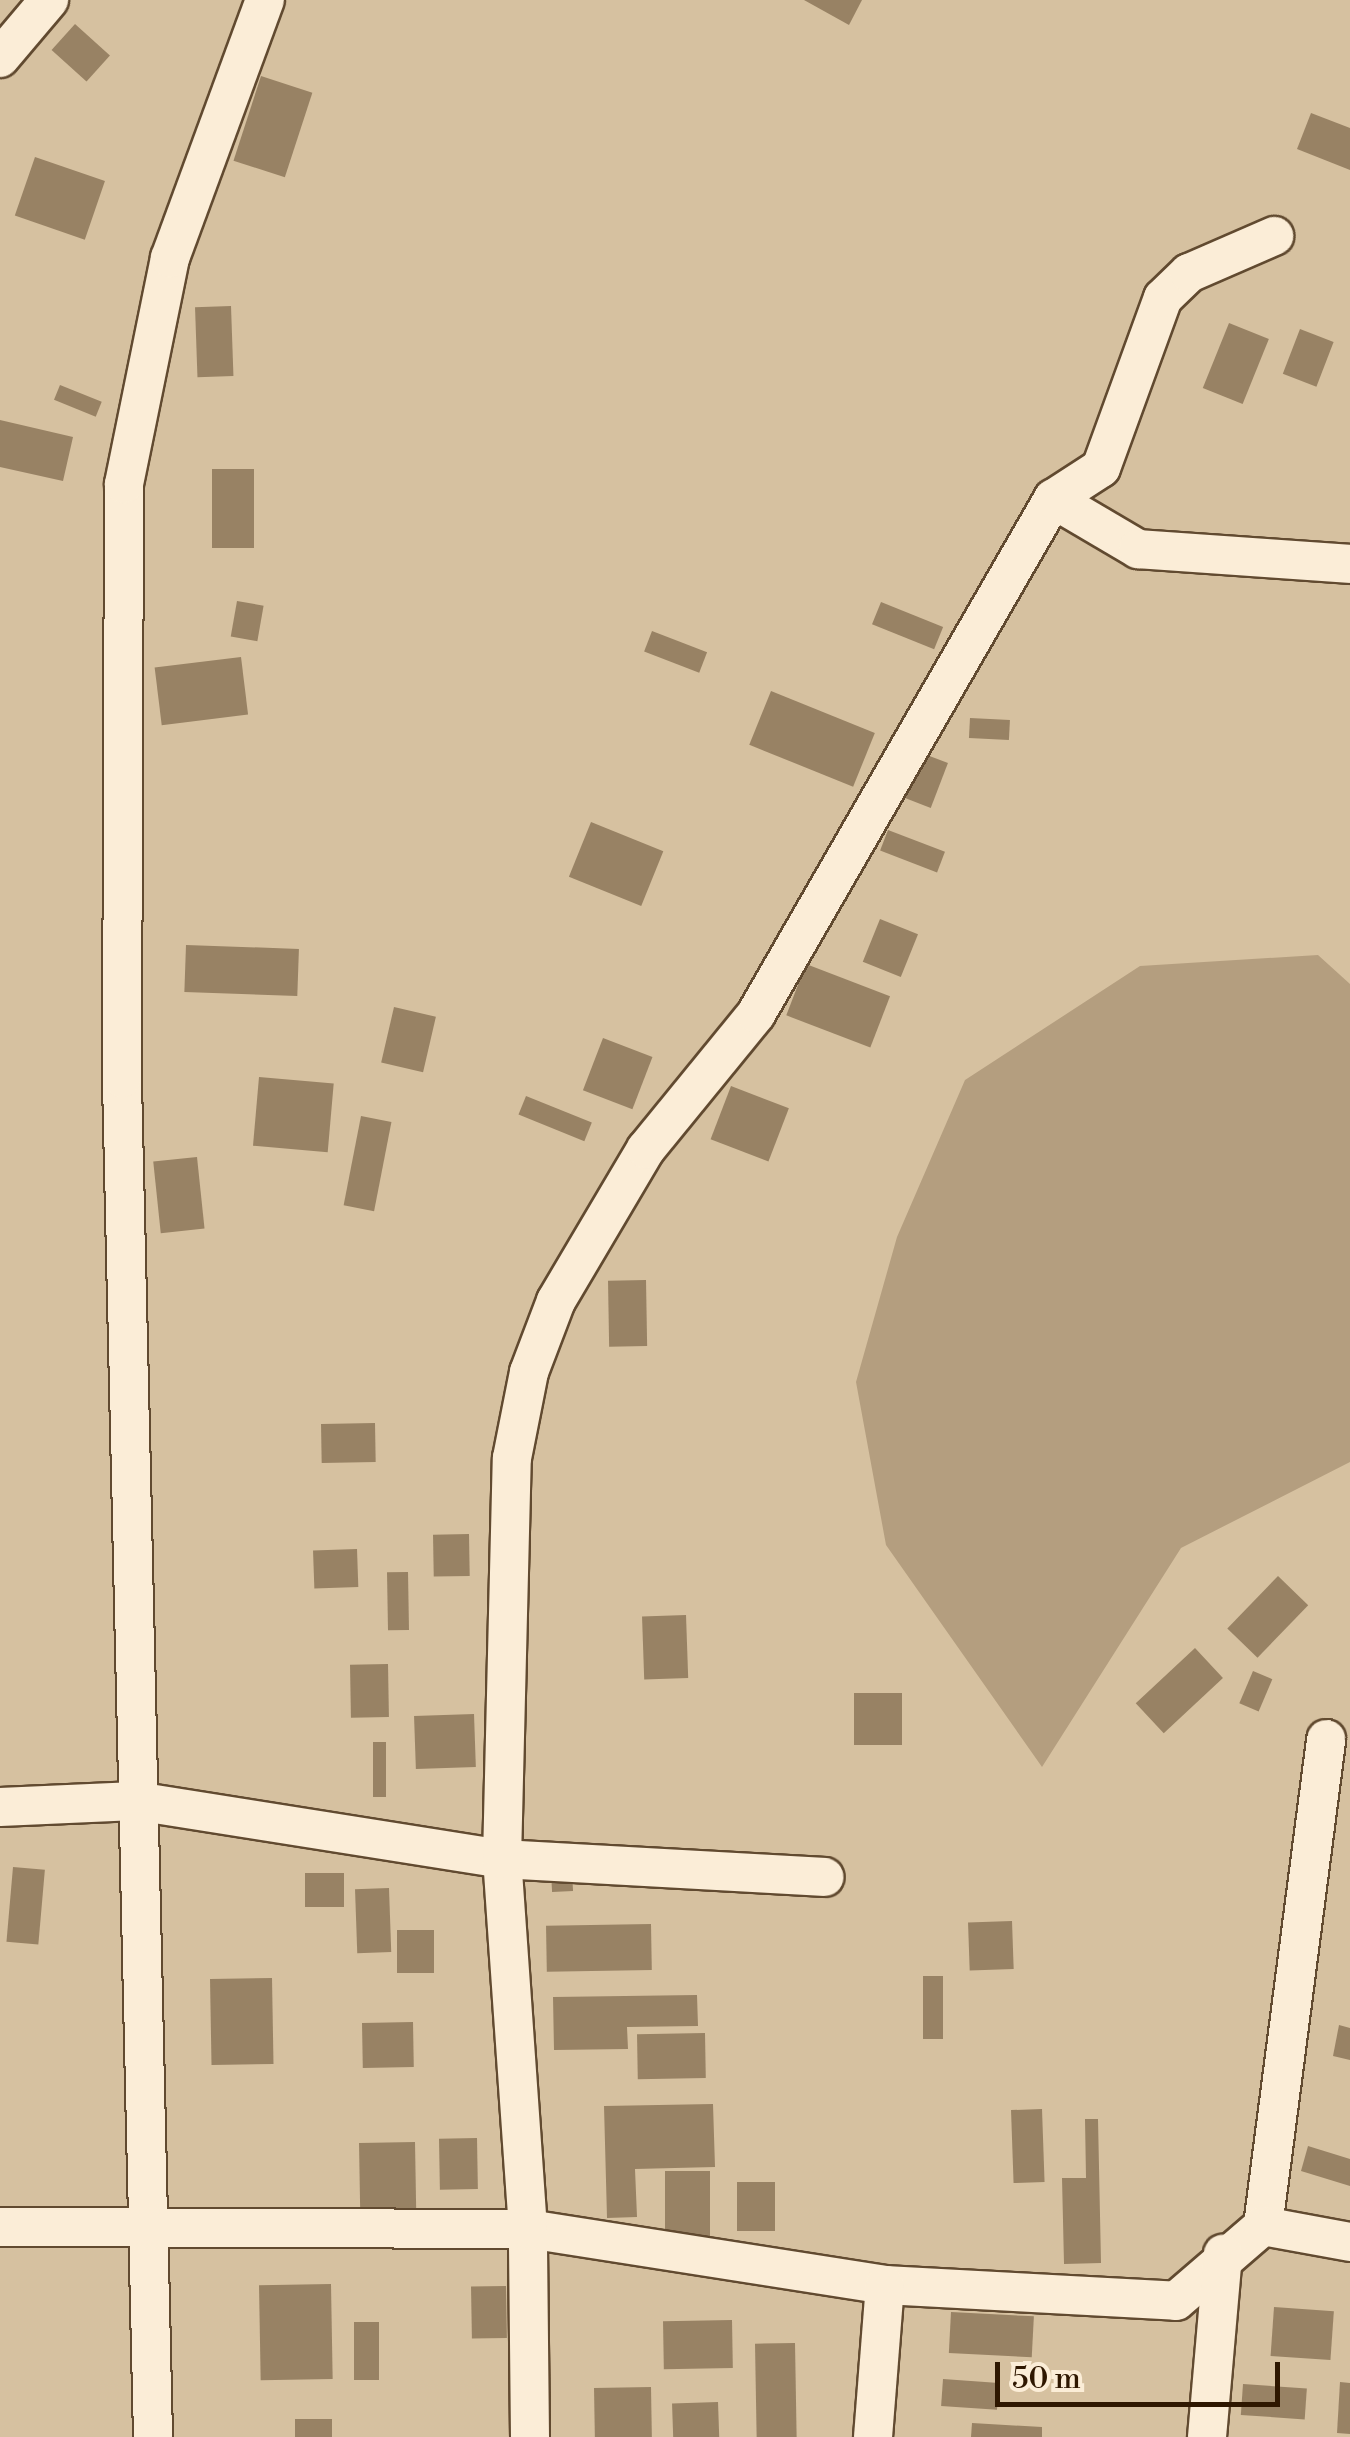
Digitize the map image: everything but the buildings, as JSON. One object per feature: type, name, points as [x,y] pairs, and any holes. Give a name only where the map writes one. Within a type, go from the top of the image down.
[{"type":"street","points":[[0,58],[49,0]]},
{"type":"street","points":[[153,2437],[151,2228],[136,1801],[124,484],[170,258],[265,0]]},
{"type":"street","points":[[530,2437],[528,2228],[502,1859],[512,1458],[556,1301],[646,1149],[756,1014],[1053,499],[1101,468],[1163,298],[1189,273],[1274,236]]},
{"type":"street","points":[[1053,499],[1138,549],[1350,564]]},
{"type":"street","points":[[1264,2226],[1326,1739]]},
{"type":"street","points":[[0,1807],[136,1801],[502,1859],[824,1877]]},
{"type":"street","points":[[0,2227],[528,2228],[885,2285],[1176,2301],[1224,2254],[1264,2226],[1350,2242]]},
{"type":"street","points":[[1208,2437],[1224,2254]]},
{"type":"street","points":[[873,2437],[885,2285]]},
{"type":"shaded area","points":[[0,0],[1350,0],[1350,2437],[0,2437]]},
{"type":"shaded area","points":[[1318,955],[1350,984],[1350,1462],[1181,1548],[1042,1767],[886,1545],[856,1382],[897,1237],[965,1080],[1140,966]]}]
